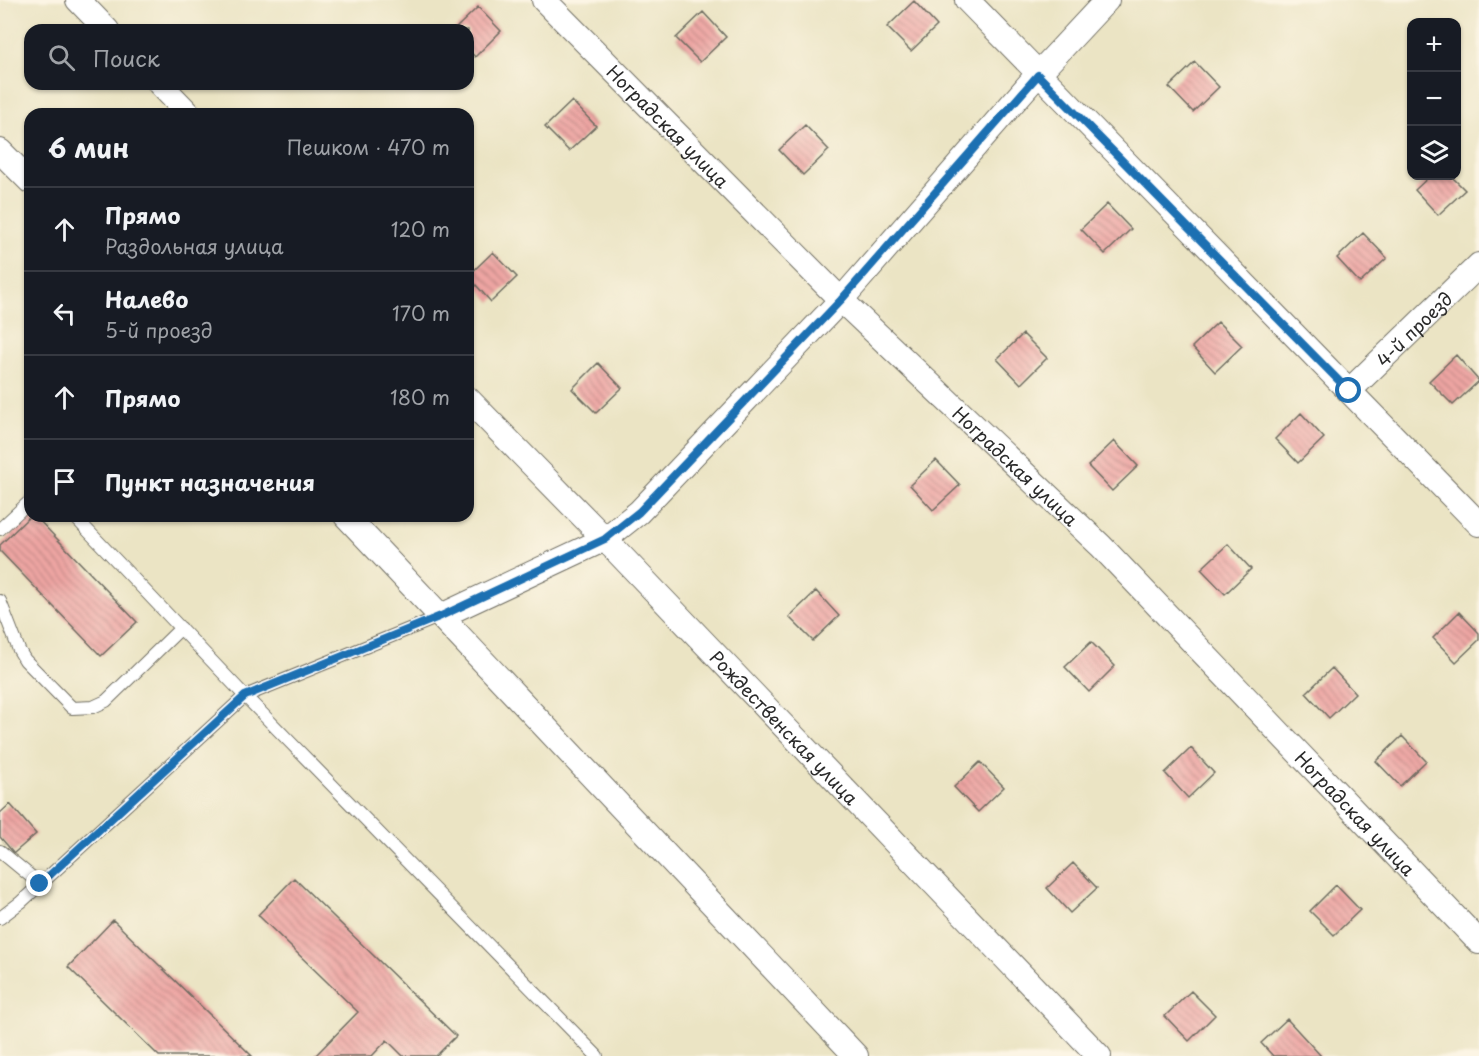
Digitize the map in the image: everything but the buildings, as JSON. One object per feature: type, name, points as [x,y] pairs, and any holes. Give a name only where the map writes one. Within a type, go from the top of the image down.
[{"type":"street","points":[[78,0],[101,24]]},
{"type":"street","name":"Ноградская улица","points":[[544,0],[841,300],[1101,546],[1479,942]]},
{"type":"street","points":[[966,0],[1479,524]]},
{"type":"street","points":[[441,616],[605,539],[639,512],[841,300],[1038,75],[1107,0]]},
{"type":"street","points":[[166,90],[183,108]]},
{"type":"street","points":[[0,151],[24,175]]},
{"type":"street","name":"4-й проезд","points":[[1349,391],[1479,265]]},
{"type":"street","name":"Рождественская улица","points":[[474,405],[1099,1056]]},
{"type":"street","points":[[352,522],[856,1056]]},
{"type":"lane","points":[[0,529],[24,507]]},
{"type":"lane","points":[[81,522],[245,696],[597,1056]]},
{"type":"lane","points":[[0,601],[25,660],[72,708],[93,707],[106,701],[181,628]]},
{"type":"lane","points":[[0,918],[21,902],[245,696],[441,616]]},
{"type":"lane","points":[[0,851],[40,884]]},
{"type":"route","points":[[40,884],[245,696],[441,616],[605,539],[639,512],[841,300],[1038,75],[1349,391]]}]
